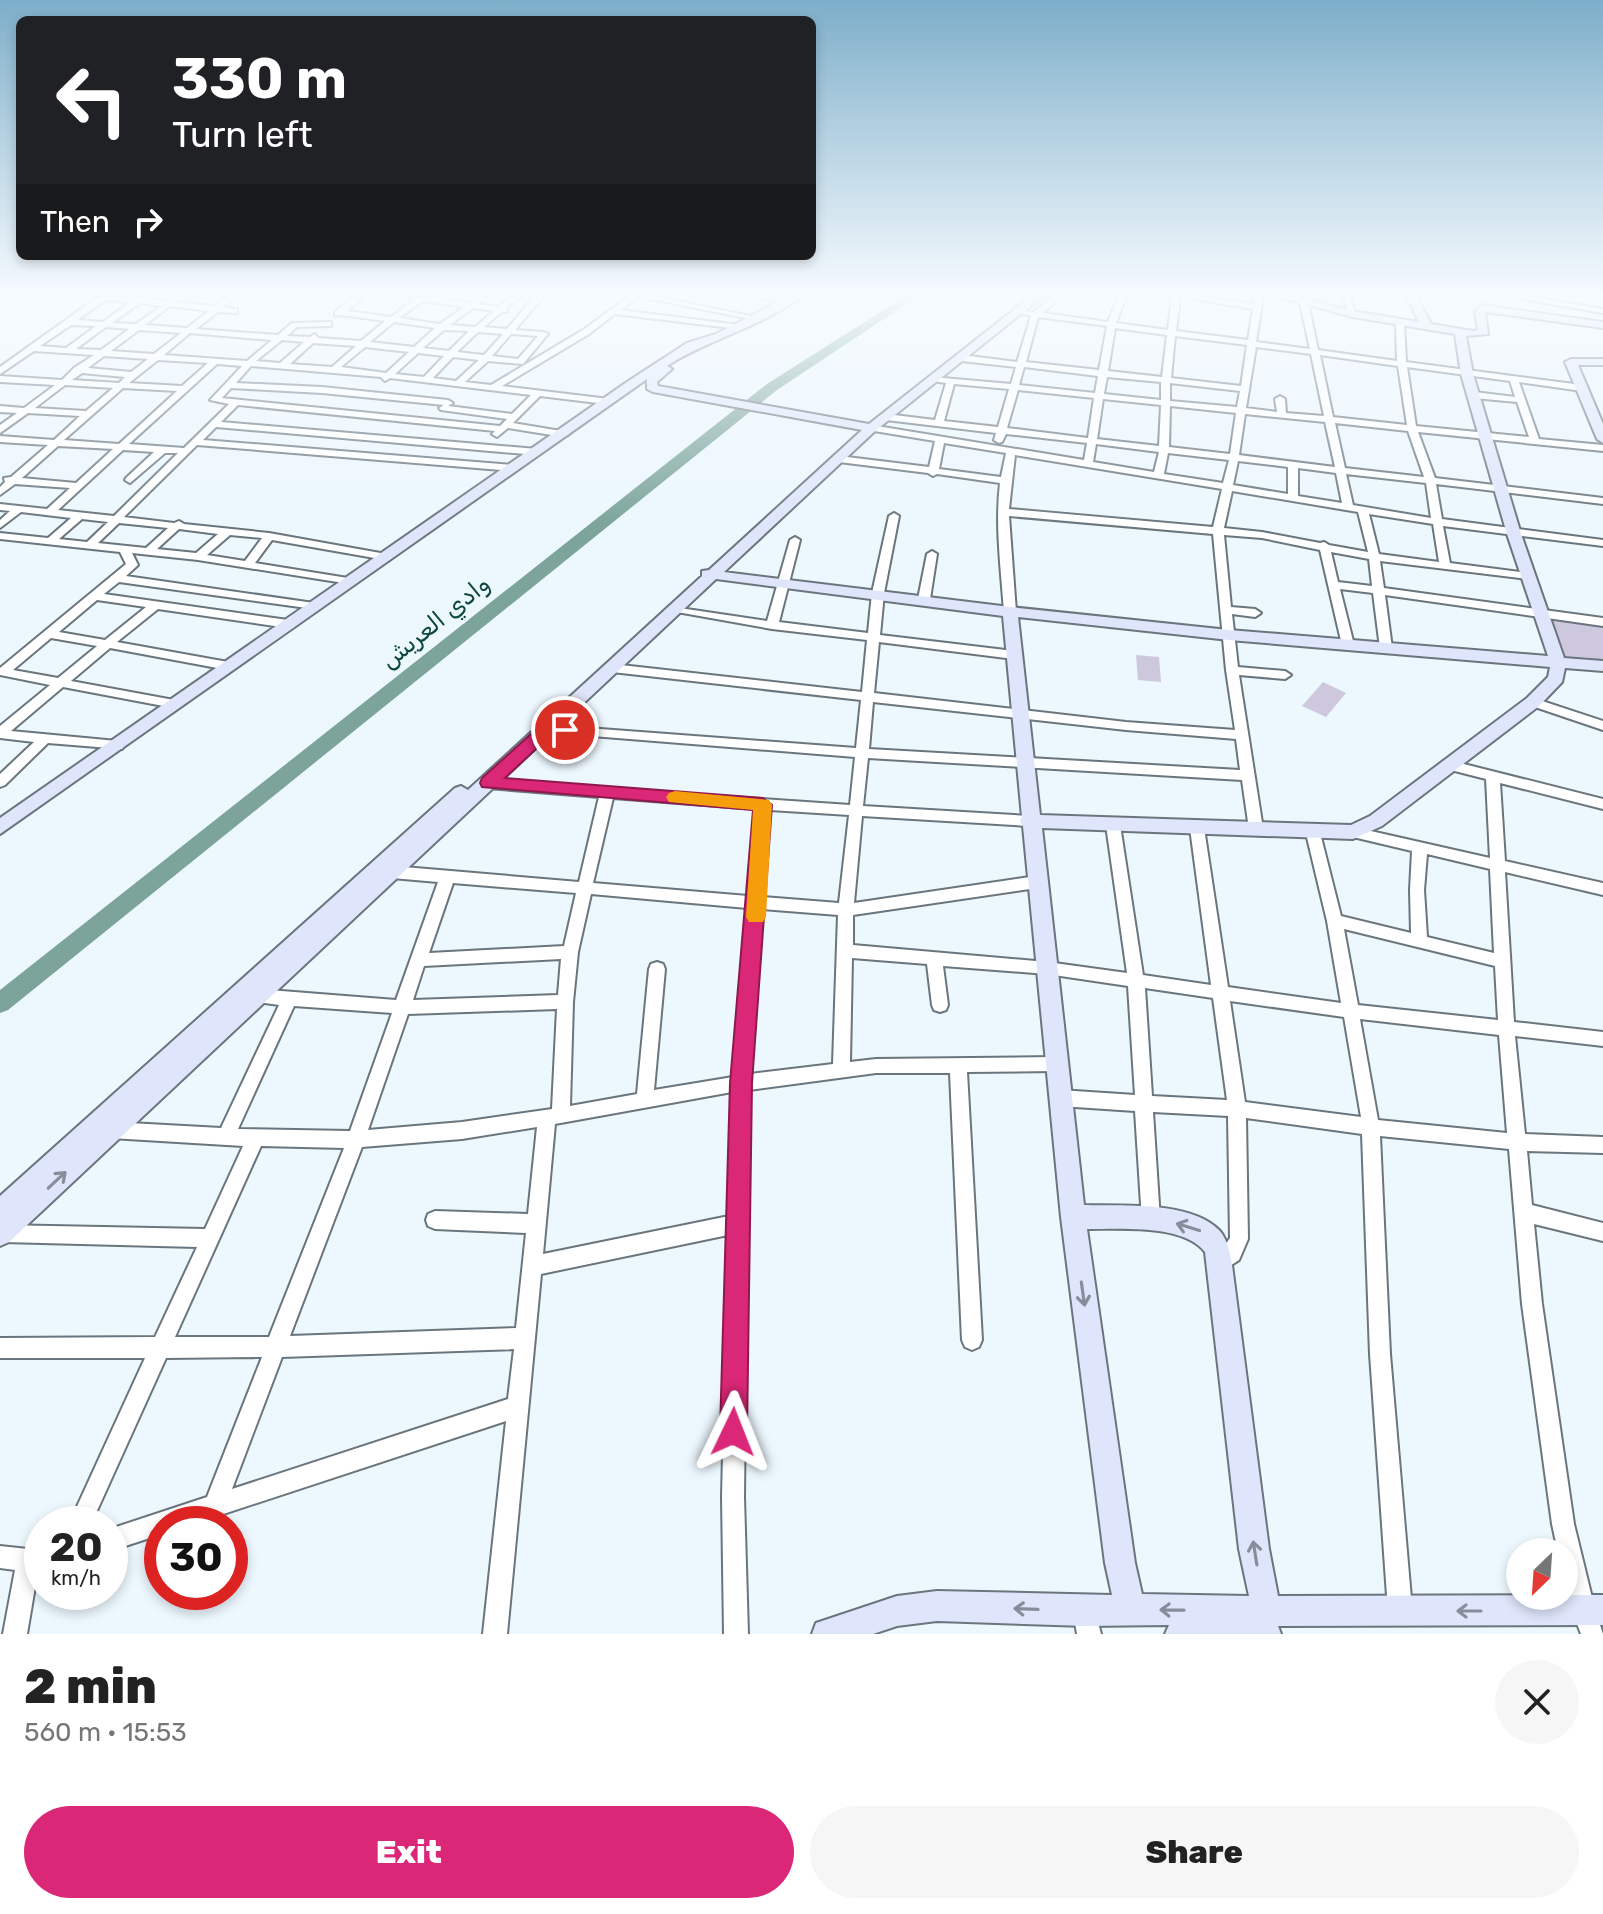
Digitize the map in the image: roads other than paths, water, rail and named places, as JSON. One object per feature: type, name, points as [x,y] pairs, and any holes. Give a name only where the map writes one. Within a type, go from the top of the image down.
[{"type":"street","points":[[0,430],[73,373]]},
{"type":"street","points":[[113,373],[133,375]]},
{"type":"street","points":[[51,511],[203,373]]},
{"type":"street","points":[[239,373],[215,399],[433,421],[569,430],[642,397],[667,396],[822,424],[865,427],[1363,509],[1390,509],[1437,522],[1603,543]]},
{"type":"street","points":[[236,426],[292,373]]},
{"type":"street","points":[[287,430],[335,373]]},
{"type":"street","points":[[370,373],[606,401]]},
{"type":"street","points":[[426,380],[432,373]]},
{"type":"street","points":[[416,440],[471,373]]},
{"type":"street","points":[[494,387],[517,373]]},
{"type":"street","points":[[3,822],[117,746],[648,373]]},
{"type":"street","points":[[663,373],[651,381],[653,389],[667,396]]},
{"type":"street","points":[[0,1212],[865,427],[937,373]]},
{"type":"street","points":[[0,1233],[677,609],[706,574],[839,459],[865,427],[886,417],[949,373]]},
{"type":"street","points":[[995,449],[1019,373]]},
{"type":"street","points":[[1088,464],[1104,373]]},
{"type":"street","points":[[1115,373],[1246,389]]},
{"type":"street","points":[[1159,474],[1164,451],[1167,373]]},
{"type":"street","points":[[1248,373],[1218,531],[1232,670],[1256,829]]},
{"type":"street","points":[[1319,373],[1348,506]]},
{"type":"street","points":[[1403,373],[1412,429],[1430,479],[1445,565]]},
{"type":"street","points":[[1461,373],[1582,388]]},
{"type":"street","points":[[1576,373],[1603,439]]},
{"type":"street","points":[[1353,832],[1376,821],[1533,702],[1556,678],[1558,662],[1514,534],[1467,374]]},
{"type":"street","points":[[0,492],[133,375]]},
{"type":"street","points":[[351,412],[387,375]]},
{"type":"street","points":[[0,379],[187,389]]},
{"type":"street","points":[[943,380],[1603,448]]},
{"type":"street","points":[[938,424],[943,380]]},
{"type":"street","points":[[1514,380],[1535,441]]},
{"type":"street","points":[[228,385],[367,395],[515,417]]},
{"type":"street","points":[[484,446],[539,392]]},
{"type":"street","points":[[1474,395],[1520,400]]},
{"type":"street","points":[[1280,399],[1282,415]]},
{"type":"street","points":[[90,545],[236,402]]},
{"type":"street","points":[[0,409],[87,414]]},
{"type":"street","points":[[886,417],[1603,501]]},
{"type":"street","points":[[212,424],[537,452]]},
{"type":"street","points":[[822,424],[835,434]]},
{"type":"street","points":[[0,439],[185,451]]},
{"type":"street","points":[[933,473],[940,439]]},
{"type":"street","points":[[193,442],[514,468]]},
{"type":"street","points":[[130,480],[162,450]]},
{"type":"street","points":[[1011,452],[1004,480],[1003,512],[1029,821],[1073,1217],[1120,1563],[1130,1609]]},
{"type":"street","points":[[839,459],[1004,480]]},
{"type":"street","points":[[1293,464],[1293,497]]},
{"type":"street","points":[[0,479],[80,486]]},
{"type":"street","points":[[0,507],[179,524],[386,557]]},
{"type":"street","points":[[0,525],[20,508]]},
{"type":"street","points":[[1363,509],[1374,557],[1386,648]]},
{"type":"street","points":[[1003,512],[1218,531],[1324,545],[1374,557],[1528,576]]},
{"type":"street","points":[[51,541],[80,515]]},
{"type":"street","points":[[841,1069],[846,910],[878,593],[894,516]]},
{"type":"street","points":[[174,704],[3,672],[179,524]]},
{"type":"street","points":[[198,557],[228,531]]},
{"type":"street","points":[[0,536],[198,557],[350,581]]},
{"type":"street","points":[[249,564],[269,536]]},
{"type":"street","points":[[772,625],[786,585],[795,540]]},
{"type":"street","points":[[1324,545],[1348,645]]},
{"type":"street","points":[[124,549],[132,565]]},
{"type":"street","points":[[924,599],[932,554]]},
{"type":"street","points":[[706,574],[878,593],[1010,612],[1229,635],[1603,666]]},
{"type":"street","points":[[116,578],[314,606]]},
{"type":"street","points":[[1332,584],[1603,622]]},
{"type":"street","points":[[95,596],[288,624]]},
{"type":"street","points":[[0,733],[156,604]]},
{"type":"street","points":[[677,609],[772,625],[1014,655]]},
{"type":"street","points":[[1227,610],[1255,613]]},
{"type":"street","points":[[50,634],[228,666]]},
{"type":"street","points":[[612,668],[1020,714],[1242,735]]},
{"type":"street","points":[[1232,670],[1285,675]]},
{"type":"street","points":[[1533,702],[1603,726]]},
{"type":"street","points":[[547,729],[862,753],[1246,775]]},
{"type":"street","points":[[0,733],[117,746]]},
{"type":"street","points":[[0,782],[46,738]]},
{"type":"street","points":[[1448,765],[1603,804]]},
{"type":"street","points":[[1180,1634],[1400,1610],[1593,1618],[1561,1509],[1532,1304],[1506,1026],[1495,863],[1493,777]]},
{"type":"street","points":[[488,783],[763,805],[1029,821],[1353,832],[1603,889]]},
{"type":"street","points":[[495,1634],[532,1266],[554,1115],[570,952],[607,792]]},
{"type":"street","points":[[736,1634],[731,1522],[741,1083],[763,805]]},
{"type":"street","points":[[1113,825],[1136,980],[1151,1220]]},
{"type":"street","points":[[1197,828],[1223,993],[1237,1109],[1239,1239],[1232,1253],[1219,1263]]},
{"type":"street","points":[[1312,829],[1335,921],[1371,1127],[1380,1354],[1400,1610]]},
{"type":"street","points":[[1419,940],[1417,890],[1420,846]]},
{"type":"street","points":[[392,872],[846,910],[1037,882]]},
{"type":"street","points":[[215,1504],[356,1139],[447,878]]},
{"type":"street","points":[[1335,921],[1503,961]]},
{"type":"street","points":[[847,951],[1047,968],[1350,1011],[1603,1039]]},
{"type":"street","points":[[418,960],[570,952]]},
{"type":"street","points":[[934,958],[940,1005]]},
{"type":"street","points":[[645,1099],[657,969]]},
{"type":"street","points":[[256,996],[402,1007],[565,1002]]},
{"type":"street","points":[[226,1136],[289,1000]]},
{"type":"street","points":[[958,1064],[972,1340]]},
{"type":"street","points":[[111,1130],[256,1138],[356,1139],[423,1135],[841,1069],[1055,1064]]},
{"type":"street","points":[[1060,1098],[1237,1109],[1518,1142],[1603,1145]]},
{"type":"street","points":[[88,1506],[256,1138]]},
{"type":"street","points":[[1524,1212],[1603,1232]]},
{"type":"street","points":[[1073,1217],[1151,1220],[1203,1231],[1214,1244],[1219,1263],[1254,1549],[1268,1622]]},
{"type":"street","points":[[435,1220],[537,1224]]},
{"type":"street","points":[[532,1266],[740,1223]]},
{"type":"street","points":[[0,1233],[210,1238]]},
{"type":"street","points":[[0,1348],[277,1347],[526,1338]]},
{"type":"street","points":[[128,1534],[519,1406]]},
{"type":"street","points":[[0,1557],[24,1558]]},
{"type":"street","points":[[15,1634],[24,1600]]},
{"type":"street","points":[[827,1634],[897,1611],[937,1606],[1087,1623],[1130,1609],[1268,1622]]},
{"type":"waterway","name":"وادي العريش","points":[[0,1003],[772,387],[793,373]]}]
